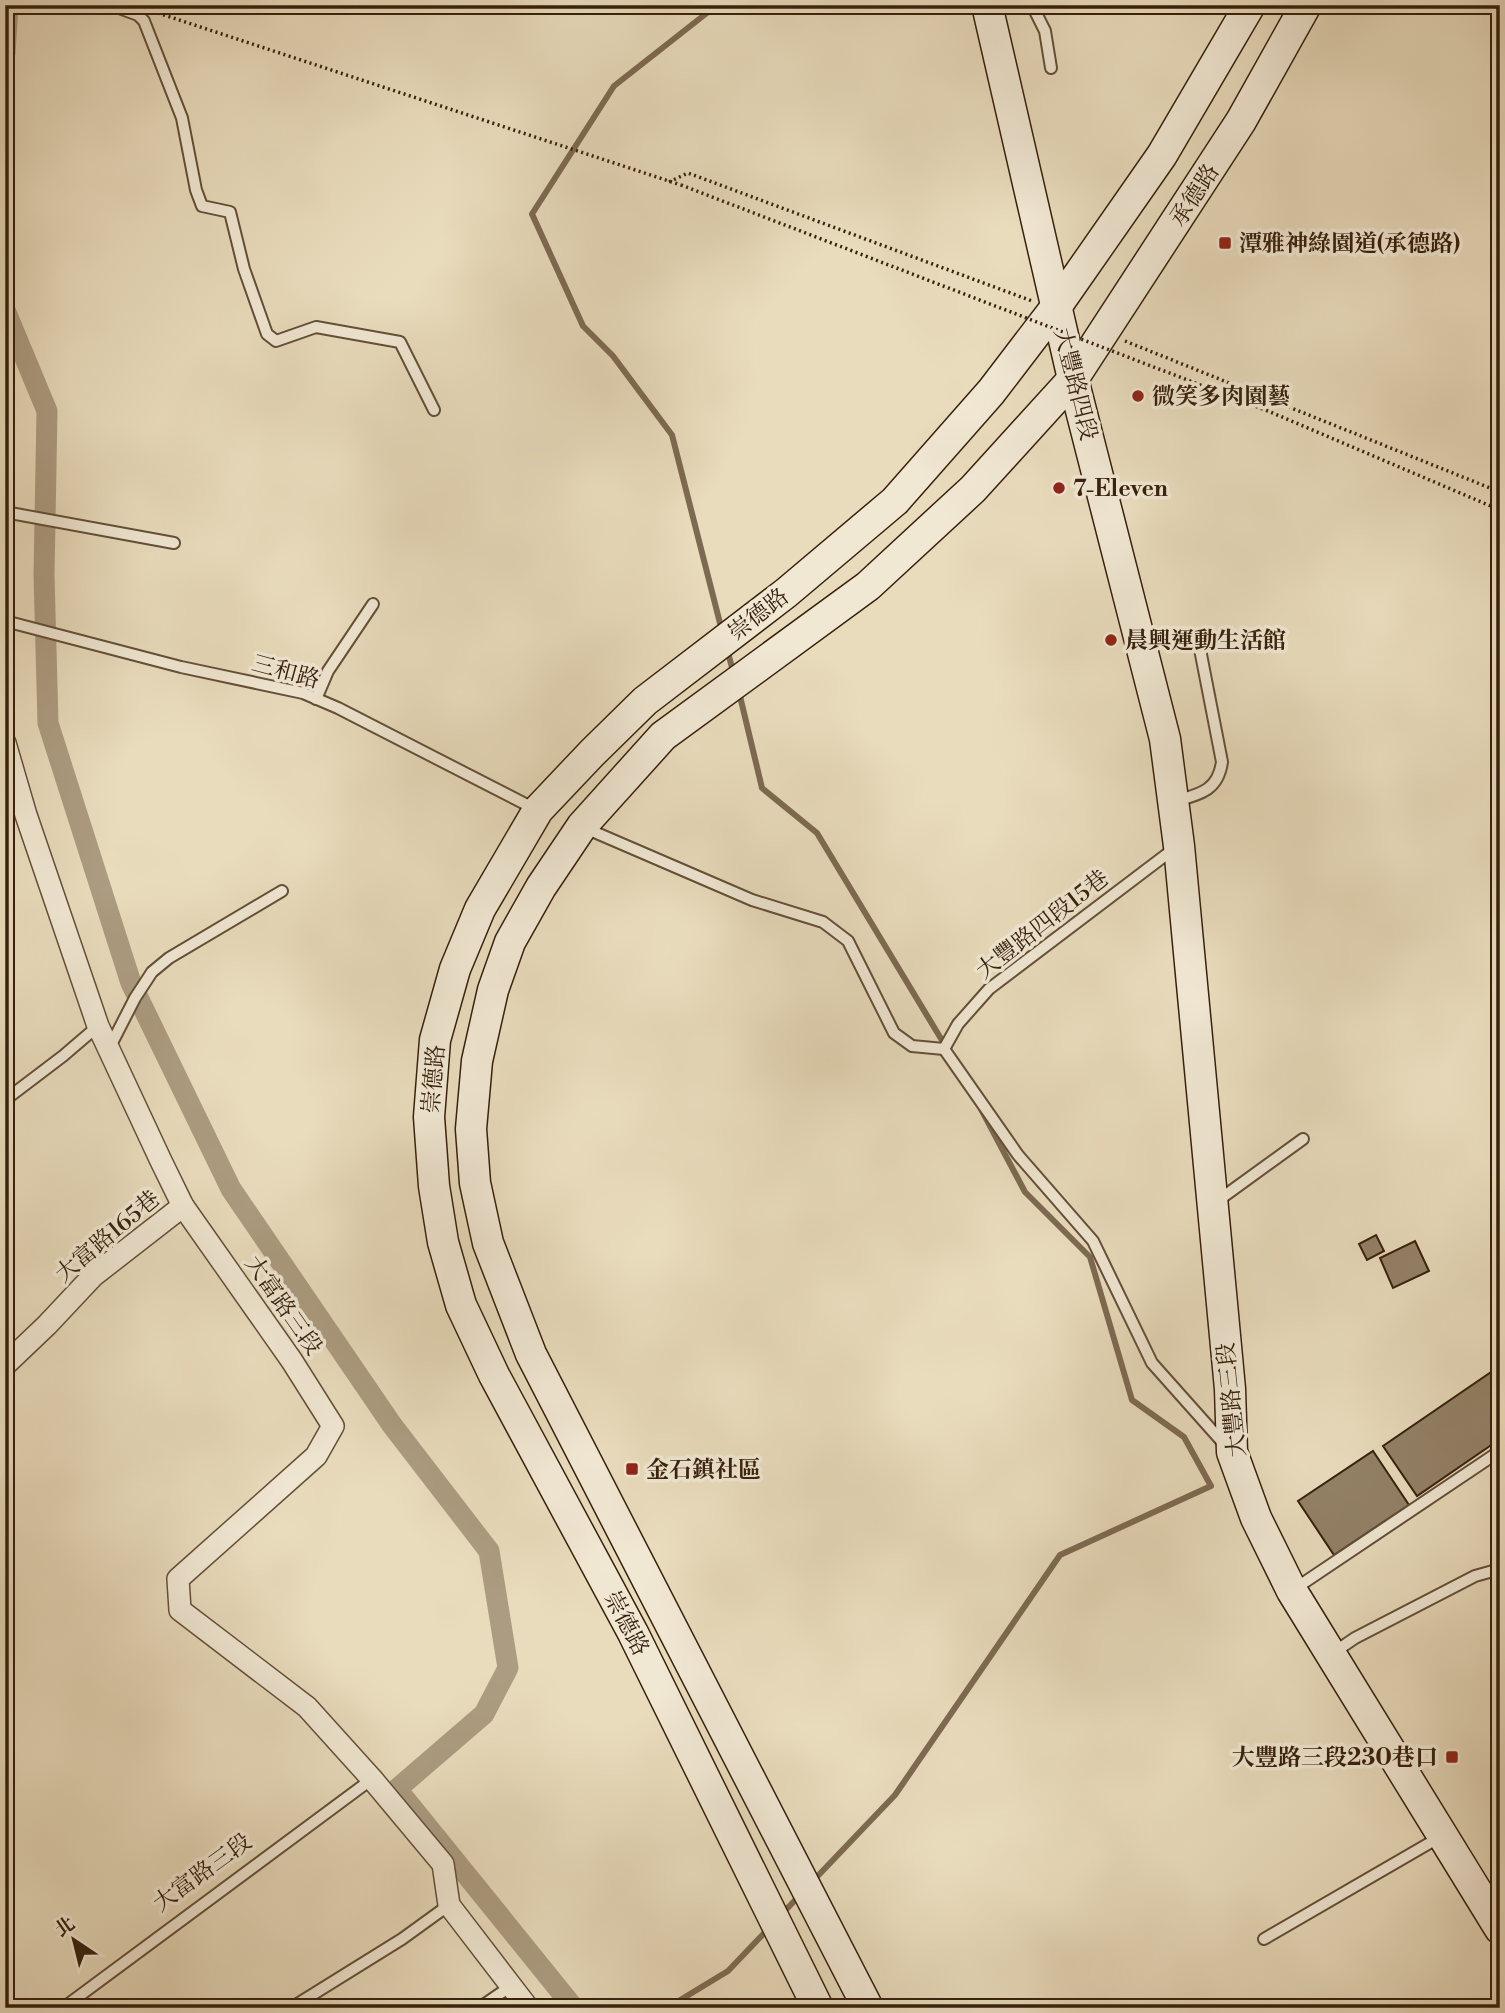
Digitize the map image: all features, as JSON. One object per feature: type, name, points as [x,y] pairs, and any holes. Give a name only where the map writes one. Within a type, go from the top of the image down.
[{"type":"street","name":"大豐路四段","points":[[987,5],[1073,379],[1165,739],[1179,846]]},
{"type":"street","points":[[1056,307],[1161,155],[1250,5]]},
{"type":"street","name":"承德路","points":[[1073,379],[1241,121],[1306,5]]},
{"type":"street","name":"崇德路","points":[[818,2008],[633,1633],[494,1375],[461,1305],[443,1242],[434,1186],[429,1117],[435,1040],[455,969],[480,909],[538,810],[645,701],[786,593],[895,501],[991,392],[1056,307]]},
{"type":"street","name":"崇德路","points":[[865,2003],[531,1354],[488,1243],[475,1183],[471,1129],[477,1061],[493,990],[510,943],[541,887],[582,826],[663,736],[868,586],[974,489],[1073,379]]},
{"type":"street","name":"大富路三段","points":[[5,743],[26,815],[108,1035],[183,1206],[292,1361],[333,1426],[316,1456],[178,1579],[180,1610],[307,1707],[372,1779],[443,1864],[449,1905],[528,2008]]},
{"type":"street","name":"大豐路三段","points":[[1179,846],[1230,1390],[1232,1452],[1256,1518],[1292,1591],[1500,1929]]},
{"type":"street","name":"大富路165巷","points":[[5,1365],[93,1276],[183,1206]]},
{"type":"lane","points":[[111,5],[138,15],[144,21],[182,118],[202,206],[230,212],[244,269],[267,334],[276,341],[316,327],[400,342],[434,410]]},
{"type":"lane","points":[[1032,5],[1045,31],[1051,68]]},
{"type":"lane","points":[[5,512],[174,543]]},
{"type":"lane","points":[[316,699],[328,671],[373,604]]},
{"type":"lane","name":"三和路","points":[[5,621],[181,667],[303,693],[338,708],[538,810]]},
{"type":"lane","points":[[1173,801],[1203,793],[1220,777],[1222,761],[1198,639]]},
{"type":"lane","points":[[582,826],[752,900],[823,922],[848,941],[894,1033],[912,1046],[944,1049],[1018,1155],[1093,1241],[1152,1363],[1232,1452]]},
{"type":"lane","name":"大豐路四段15巷","points":[[944,1049],[958,1024],[989,989],[1179,846]]},
{"type":"lane","points":[[5,1100],[63,1056],[108,1035],[128,1013],[152,972],[169,958],[282,891]]},
{"type":"lane","points":[[1212,1206],[1303,1139]]},
{"type":"lane","points":[[1292,1591],[1500,1451]]},
{"type":"lane","points":[[1331,1655],[1354,1638],[1475,1576],[1500,1569]]},
{"type":"lane","name":"大富路三段","points":[[63,2008],[372,1779]]},
{"type":"lane","points":[[1264,1939],[1443,1836]]},
{"type":"lane","points":[[291,2008],[402,1939],[449,1905]]},
{"type":"lane","points":[[479,2008],[511,1986]]},
{"type":"path","points":[[146,10],[681,185],[1268,411],[1500,510]]},
{"type":"building","points":[[1376,1235],[1384,1251],[1367,1260],[1359,1244]]},
{"type":"building","points":[[1415,1241],[1429,1271],[1393,1288],[1380,1258]]},
{"type":"building","points":[[1500,1366],[1500,1439],[1417,1496],[1383,1446]]},
{"type":"building","points":[[1373,1451],[1409,1505],[1334,1555],[1298,1501]]},
{"type":"waterway","points":[[5,53],[8,5]]},
{"type":"waterway","points":[[717,5],[614,86],[532,214],[583,326],[613,356],[672,435],[722,631]]},
{"type":"waterway","points":[[5,310],[47,411],[44,575],[48,723],[131,983],[231,1189],[392,1425],[489,1551],[508,1668],[484,1714],[397,1789],[574,2008]]},
{"type":"waterway","points":[[727,649],[734,675]]},
{"type":"waterway","points":[[739,692],[762,788],[817,833],[946,1047]]},
{"type":"waterway","points":[[812,1882],[895,1795],[1060,1555],[1211,1486],[1184,1437],[1132,1400],[1090,1257],[1025,1192],[981,1109]]},
{"type":"waterway","points":[[781,1915],[800,1895]]},
{"type":"waterway","points":[[667,2008],[728,1971],[769,1928]]},
{"type":"place","name":"潭雅神綠園道(承德路)","points":[[1225,243]]},
{"type":"place","name":"微笑多肉園藝","points":[[1138,396]]},
{"type":"place","name":"7-Eleven","points":[[1059,488]]},
{"type":"place","name":"晨興運動生活館","points":[[1111,640]]},
{"type":"place","name":"金石鎮社區","points":[[632,1469]]},
{"type":"place","name":"大豐路三段230巷口","points":[[1452,1757]]}]
